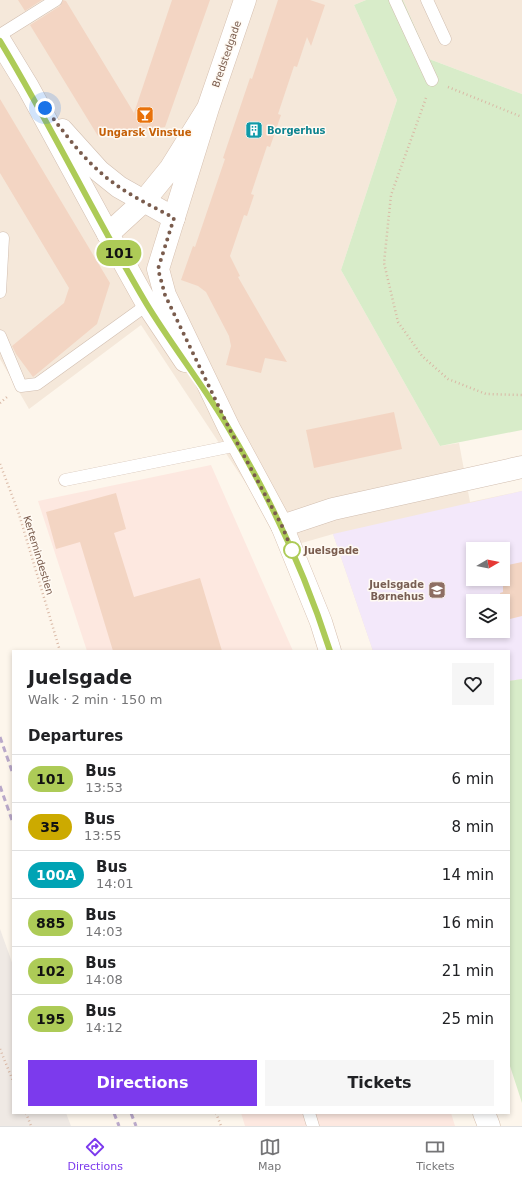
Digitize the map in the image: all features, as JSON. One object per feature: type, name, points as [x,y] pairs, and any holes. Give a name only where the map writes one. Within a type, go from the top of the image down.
[{"type":"main road","name":"Bredstedgade","points":[[158,269],[208,108],[245,0]]},
{"type":"main road","points":[[0,41],[28,87],[130,274],[156,299],[234,437],[282,526],[321,622],[330,650]]},
{"type":"main road","points":[[28,87],[79,150],[99,171],[119,187],[174,218]]},
{"type":"main road","name":"Bredstedgade","points":[[108,234],[144,201],[170,169],[208,108]]},
{"type":"main road","points":[[130,274],[158,269],[156,299]]},
{"type":"main road","points":[[282,526],[333,509],[522,467]]},
{"type":"main road","points":[[484,1114],[489,1126]]},
{"type":"lane","points":[[0,36],[56,0]]},
{"type":"lane","points":[[395,0],[432,80]]},
{"type":"lane","points":[[427,0],[445,39]]},
{"type":"lane","points":[[0,292],[3,238]]},
{"type":"lane","points":[[0,336],[21,386],[37,384],[156,299]]},
{"type":"lane","points":[[65,480],[234,437]]},
{"type":"lane","points":[[309,1114],[313,1126]]},
{"type":"path","points":[[522,117],[432,80],[391,195],[384,263],[398,322],[422,356],[448,379],[486,394],[522,395]]},
{"type":"path","name":"Kertemindestien","points":[[0,464],[18,511],[60,650]]},
{"type":"path","points":[[0,1049],[12,1079]]},
{"type":"path","points":[[26,1114],[31,1126]]},
{"type":"path","points":[[216,1114],[221,1126]]},
{"type":"shaded area","points":[[0,0],[366,0],[354,5],[397,100],[341,270],[440,446],[459,443],[470,502],[522,491],[522,679],[510,681],[510,650],[373,650],[333,534],[288,547],[141,325],[29,409],[0,359]]},
{"type":"shaded area","points":[[403,0],[522,0],[522,94],[429,59]]},
{"type":"shaded area","points":[[211,465],[293,650],[87,650],[38,501]]},
{"type":"shaded area","name":"Juelsgade Børnehus","points":[[522,491],[522,679],[510,681],[510,650],[373,650],[333,534]]},
{"type":"shaded area","points":[[0,929],[12,962],[12,1114],[66,1114],[71,1126],[0,1126]]},
{"type":"shaded area","points":[[241,1114],[451,1114],[455,1126],[245,1126]]},
{"type":"green space","points":[[366,0],[403,0],[429,59],[522,94],[522,430],[440,446],[341,270],[397,100],[354,5]]},
{"type":"green space","points":[[522,679],[522,1103],[510,1066],[510,681]]},
{"type":"building","points":[[18,0],[42,0],[25,11]]},
{"type":"building","points":[[63,0],[66,1],[134,113],[172,0],[210,0],[165,127],[98,136],[30,25],[60,6]]},
{"type":"building","name":"Borgerhus","points":[[278,0],[310,0],[325,5],[311,46],[307,37],[297,67],[294,66],[278,114],[281,115],[270,147],[267,146],[251,194],[254,195],[247,216],[244,215],[230,256],[240,276],[238,277],[287,362],[265,358],[261,373],[226,365],[231,346],[229,336],[206,292],[198,286],[181,280],[193,246],[195,247],[225,159],[223,158],[250,78],[252,79]]},
{"type":"building","points":[[0,99],[110,283],[97,324],[33,377],[12,346],[64,303],[69,288],[0,173]]},
{"type":"building","points":[[394,412],[402,449],[314,468],[306,430]]},
{"type":"building","points":[[116,493],[126,529],[114,533],[134,597],[200,578],[222,650],[113,650],[80,542],[56,549],[46,512]]},
{"type":"building","points":[[522,562],[522,616],[510,619],[510,594],[500,593],[503,592],[503,586],[510,586],[510,565]]},
{"type":"railway","points":[[0,737],[12,771]]},
{"type":"railway","points":[[0,786],[12,820]]},
{"type":"railway","points":[[114,1114],[119,1126]]},
{"type":"railway","points":[[131,1114],[136,1126]]},
{"type":"bus line","name":"101","points":[[0,41],[28,87],[147,304],[229,428],[282,526],[321,622],[330,650]]},
{"type":"place","name":"Ungarsk Vinstue","points":[[145,115]]},
{"type":"place","name":"Borgerhus","points":[[254,130]]},
{"type":"place","name":"Juelsgade","points":[[292,550]]},
{"type":"place","name":"Juelsgade Børnehus","points":[[437,590]]},
{"type":"route","points":[[45,108],[79,150],[99,171],[119,187],[174,218],[158,269],[165,295],[229,428],[282,526],[294,555],[292,550]]}]
